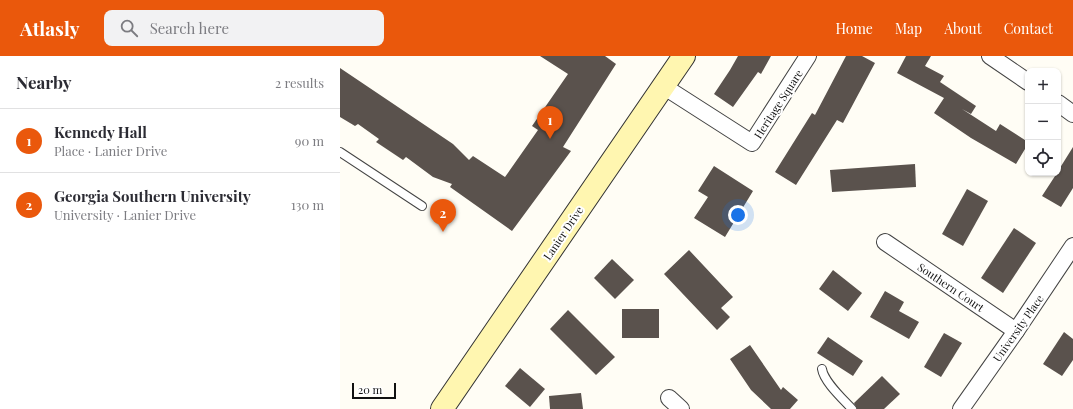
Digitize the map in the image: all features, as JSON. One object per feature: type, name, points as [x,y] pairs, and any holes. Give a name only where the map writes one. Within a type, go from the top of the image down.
[{"type":"street","name":"Lanier Drive","points":[[442,409],[684,56]]},
{"type":"street","name":"Heritage Square","points":[[663,86],[752,143],[808,56]]},
{"type":"street","points":[[990,56],[1025,80]]},
{"type":"street","points":[[1059,104],[1073,114]]},
{"type":"street","name":"Southern Court","points":[[885,242],[1016,331]]},
{"type":"street","name":"University Place","points":[[960,409],[1016,331],[1073,246]]},
{"type":"lane","points":[[340,152],[422,206]]},
{"type":"lane","points":[[822,369],[822,374],[831,386],[852,409]]},
{"type":"building","points":[[540,56],[605,56],[616,64],[563,147],[571,151],[512,231],[450,187],[452,184],[433,177],[406,157],[403,160],[376,142],[379,139],[358,124],[355,126],[340,117],[340,68],[453,144],[469,160],[473,156],[505,177],[538,130],[532,126],[568,74]]},
{"type":"building","points":[[738,56],[771,56],[761,74],[758,72],[733,107],[714,94]]},
{"type":"building","points":[[846,56],[862,56],[875,63],[843,123],[837,120],[796,185],[775,172],[812,113],[815,115]]},
{"type":"building","points":[[906,56],[931,56],[925,66],[944,76],[940,82],[976,106],[971,114],[962,109],[996,131],[1000,124],[1025,140],[1025,149],[1016,164],[971,138],[934,113],[944,98],[897,73]]},
{"type":"building","points":[[1073,147],[1073,188],[1061,207],[1042,196],[1055,176],[1061,176],[1061,166]]},
{"type":"building","points":[[915,164],[916,187],[832,192],[830,170]]},
{"type":"building","points":[[714,166],[753,191],[725,237],[694,218],[708,197],[698,191]]},
{"type":"building","points":[[967,189],[988,201],[963,246],[942,234]]},
{"type":"building","points":[[1014,228],[1036,243],[1003,293],[981,278]]},
{"type":"building","points":[[689,250],[733,297],[721,308],[730,317],[717,330],[664,274]]},
{"type":"building","points":[[612,259],[634,280],[615,299],[594,278]]},
{"type":"building","points":[[833,270],[862,293],[848,311],[819,289]]},
{"type":"building","points":[[885,291],[904,302],[899,311],[919,322],[909,339],[870,317]]},
{"type":"building","points":[[622,309],[659,309],[659,338],[622,338]]},
{"type":"building","points":[[568,310],[615,357],[596,375],[550,329]]},
{"type":"building","points":[[1064,332],[1073,339],[1073,360],[1062,376],[1043,364]]},
{"type":"building","points":[[944,333],[962,343],[941,377],[924,367]]},
{"type":"building","points":[[828,337],[863,361],[853,376],[817,353]]},
{"type":"building","points":[[750,345],[781,390],[783,387],[798,400],[790,409],[771,409],[751,390],[730,359]]},
{"type":"building","points":[[520,368],[545,389],[530,407],[505,386]]},
{"type":"building","points":[[882,376],[900,394],[884,409],[857,409],[854,403]]},
{"type":"building","points":[[581,393],[583,409],[550,409],[549,396]]},
{"type":"place","name":"Kennedy Hall","points":[[550,139]]},
{"type":"place","name":"Georgia Southern University","points":[[443,232]]}]
